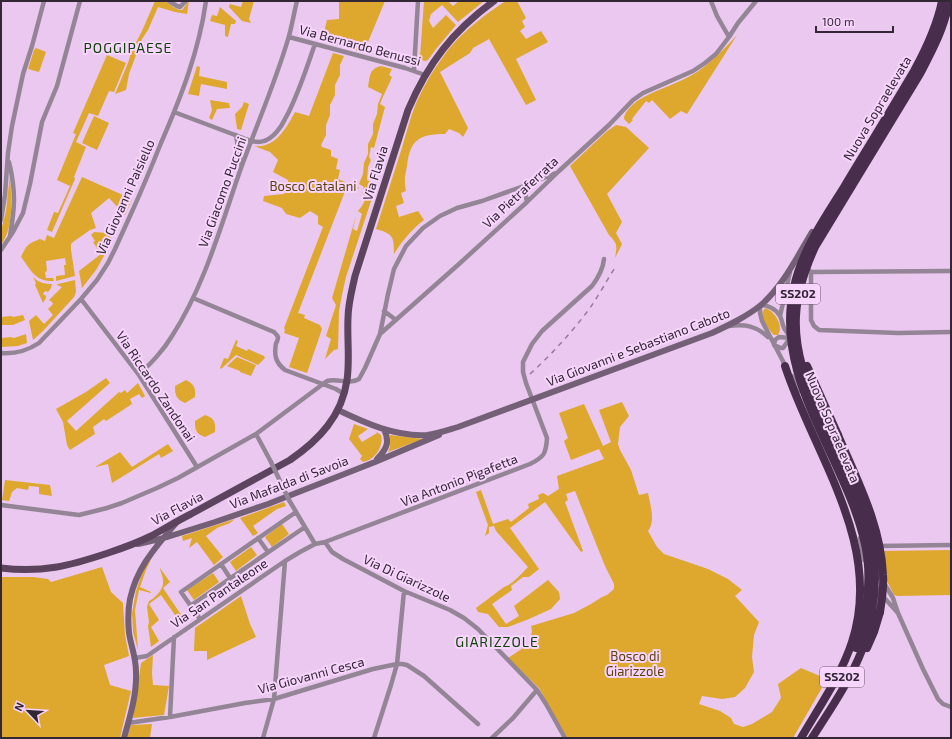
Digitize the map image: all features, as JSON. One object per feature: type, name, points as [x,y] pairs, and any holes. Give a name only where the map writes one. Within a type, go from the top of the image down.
[{"type":"highway","name":"Nuova Sopraelevata","points":[[873,611],[868,595],[867,563],[864,539],[856,513],[808,404],[800,381],[791,345],[789,328],[790,303],[797,274],[810,243],[914,71],[929,42],[938,20],[942,1]]},
{"type":"highway","name":"Nuova Sopraelevata","points":[[804,738],[849,664],[860,634],[873,611],[875,578],[874,562],[862,511],[824,423],[806,378],[801,360],[797,337],[796,316],[799,289],[815,247],[920,74],[935,45],[950,1]]},
{"type":"highway","points":[[785,366],[791,385],[841,500],[854,539],[860,585],[859,609],[854,636],[846,658],[835,680],[800,738]]},
{"type":"highway","points":[[806,366],[862,491],[871,513],[877,534],[881,551],[883,593],[873,611]]},
{"type":"highway","name":"SS202","points":[[812,738],[867,649],[874,632],[873,611]]},
{"type":"main road","name":"Via Flavia","points":[[1,568],[26,570],[49,569],[85,561],[124,547],[150,536],[290,460],[301,453],[320,436],[338,410],[344,394],[348,365],[348,316],[355,276],[402,126],[416,91],[440,53],[463,26],[494,1]]},
{"type":"main road","name":"Via Giovanni e Sebastiano Caboto","points":[[338,410],[384,429],[400,433],[428,435],[458,427],[533,400],[712,333],[741,318],[760,305],[782,281],[910,71],[927,38],[934,20],[938,1]]},
{"type":"main road","name":"Via Giovanni e Sebastiano Caboto","points":[[887,111],[921,75],[947,16],[950,1]]},
{"type":"main road","name":"Via Mafalda di Savoia","points":[[124,547],[164,538],[268,504],[375,462],[458,427]]},
{"type":"main road","points":[[375,462],[386,448],[388,440],[384,429]]},
{"type":"main road","points":[[124,738],[136,682],[135,658],[129,632],[130,599],[141,569],[149,556],[178,520]]},
{"type":"main road","points":[[142,544],[146,547],[149,556]]},
{"type":"street","points":[[1,220],[5,195],[8,153],[19,90],[44,1]]},
{"type":"street","points":[[1,250],[19,222],[26,203],[42,122],[57,86],[80,1]]},
{"type":"street","points":[[169,1],[180,7],[186,1]]},
{"type":"street","name":"Via Giovanni Paisiello","points":[[1,353],[18,352],[32,348],[39,343],[81,299],[102,271],[118,244],[186,80],[204,20],[206,1]]},
{"type":"street","name":"Via Giacomo Puccini","points":[[139,375],[159,354],[172,337],[201,282],[289,37],[297,1]]},
{"type":"street","points":[[414,70],[418,1]]},
{"type":"street","points":[[711,1],[717,16],[729,37]]},
{"type":"street","name":"Via Pietraferrata","points":[[347,381],[353,382],[359,380],[380,334],[527,202],[609,125],[633,100],[643,93],[692,71],[716,54],[756,1]]},
{"type":"street","name":"Via Bernardo Benussi","points":[[289,37],[414,70],[425,75]]},
{"type":"street","points":[[174,112],[251,141],[265,141],[277,132],[285,120],[302,81],[315,44]]},
{"type":"street","points":[[236,135],[242,167]]},
{"type":"street","points":[[8,153],[14,200],[14,213],[9,239]]},
{"type":"street","points":[[380,334],[394,269],[406,246],[423,228],[440,216],[457,208],[524,186],[559,171]]},
{"type":"street","points":[[524,186],[527,202]]},
{"type":"street","points":[[796,258],[811,272],[951,271]]},
{"type":"street","name":"Via Giovanni e Sebastiano Caboto","points":[[533,400],[523,372],[523,362],[526,354],[542,332],[598,279],[603,268],[604,259]]},
{"type":"street","points":[[780,316],[791,266]]},
{"type":"street","points":[[811,272],[811,320],[814,326],[819,330],[898,333],[951,332]]},
{"type":"street","points":[[193,298],[274,332],[278,336],[275,356],[280,366],[285,370],[344,394]]},
{"type":"street","name":"Via Riccardo Zandonai","points":[[81,299],[139,375],[197,468]]},
{"type":"street","points":[[898,613],[879,592],[866,567],[857,522],[848,498],[807,403],[793,377],[785,366],[762,321],[760,305],[766,305],[772,308],[780,316],[784,327],[806,366],[807,374],[825,415],[840,459],[858,498],[867,525],[872,556],[879,576],[893,598],[898,613],[938,699],[943,704],[951,707]]},
{"type":"street","points":[[384,311],[396,320]]},
{"type":"street","points":[[726,326],[745,325],[753,327],[760,330],[771,339]]},
{"type":"street","points":[[774,345],[775,340],[779,337],[790,338]]},
{"type":"street","points":[[774,345],[783,348],[790,338]]},
{"type":"street","points":[[1,505],[76,515],[82,515],[107,508],[168,483],[256,434],[322,384],[331,380],[347,381]]},
{"type":"street","name":"Via Antonio Pigafetta","points":[[325,542],[537,461],[544,455],[547,447],[547,438],[533,400]]},
{"type":"street","points":[[256,434],[289,500],[315,544],[325,542]]},
{"type":"street","points":[[200,619],[181,592],[296,512]]},
{"type":"street","points":[[190,606],[305,527]]},
{"type":"street","points":[[258,538],[268,552]]},
{"type":"street","points":[[861,546],[865,541],[870,545],[951,545]]},
{"type":"street","name":"Via Di Giarizzole","points":[[325,542],[332,552],[343,559],[404,591],[450,610],[464,618],[478,630],[537,690],[565,738]]},
{"type":"street","name":"Via San Pantaleone","points":[[135,658],[147,656],[285,561],[315,544]]},
{"type":"street","points":[[861,546],[867,551],[870,545]]},
{"type":"street","points":[[263,738],[274,698],[285,561]]},
{"type":"street","points":[[221,564],[230,578]]},
{"type":"street","points":[[374,738],[397,664],[404,591]]},
{"type":"street","points":[[170,717],[174,637]]},
{"type":"street","points":[[397,664],[407,665],[415,670],[445,694],[478,724]]},
{"type":"street","name":"Via Giovanni Cesca","points":[[128,723],[274,698],[397,664]]},
{"type":"street","points":[[492,738],[513,718],[537,690]]},
{"type":"green space","points":[[155,1],[165,1],[175,8],[182,10],[189,1],[187,14],[158,7],[148,30],[142,39],[129,74],[126,90],[115,94],[132,50]]},
{"type":"green space","points":[[243,1],[254,1],[249,19],[251,23],[242,21],[229,7],[230,4],[241,7]]},
{"type":"green space","points":[[339,1],[385,1],[368,42],[366,53],[322,41],[327,20],[339,19]]},
{"type":"green space","points":[[424,1],[448,1],[453,6],[459,1],[484,1],[458,22],[442,5],[431,14],[429,21],[433,28],[446,15],[456,25],[428,60],[425,61],[420,57]]},
{"type":"green space","points":[[506,1],[517,1],[526,18],[522,21],[525,27],[520,31],[526,39],[541,31],[548,42],[516,59],[536,100],[526,105],[489,39],[473,48],[470,53],[440,72],[468,128],[463,137],[459,133],[449,129],[445,134],[429,135],[418,140],[414,144],[408,157],[405,181],[406,191],[401,193],[404,203],[396,206],[399,217],[418,211],[424,220],[407,236],[394,254],[393,239],[386,232],[376,229],[410,119],[418,99],[436,67],[456,41],[489,12]]},
{"type":"green space","points":[[220,7],[236,21],[235,24],[231,24],[228,37],[225,36],[225,25],[210,21],[212,15],[217,16]]},
{"type":"green space","points":[[737,35],[687,114],[681,111],[670,119],[652,100],[649,103],[646,101],[629,124],[624,119],[628,109],[641,98],[697,72],[713,60]]},
{"type":"green space","points":[[36,48],[46,52],[39,72],[28,69]]},
{"type":"green space","name":"Bosco Catalani","points":[[333,53],[344,56],[340,65],[340,75],[335,85],[335,95],[330,105],[330,115],[326,125],[326,135],[321,145],[322,147],[331,150],[331,156],[338,159],[336,169],[340,170],[338,179],[359,188],[350,187],[344,194],[298,313],[305,315],[304,318],[320,325],[322,329],[307,373],[289,367],[299,338],[284,333],[284,328],[323,227],[318,224],[318,216],[310,211],[300,218],[286,214],[282,208],[263,201],[264,196],[284,194],[288,187],[288,180],[273,172],[278,160],[270,152],[254,146],[261,146],[274,141],[284,130],[295,112],[309,116]]},
{"type":"green space","points":[[107,55],[126,63],[114,92],[109,91],[98,116],[89,113],[76,142],[86,147],[74,177],[75,179],[52,232],[47,230],[54,212],[58,213],[70,186],[57,180],[76,134],[73,133]]},
{"type":"green space","points":[[197,66],[200,67],[199,76],[227,82],[227,89],[201,84],[199,96],[188,94]]},
{"type":"green space","points":[[381,66],[392,69],[389,75],[392,77],[380,104],[385,107],[374,148],[371,147],[369,157],[371,160],[368,167],[367,180],[372,183],[372,188],[370,190],[363,189],[364,187],[359,184],[363,174],[364,163],[368,154],[368,144],[373,134],[373,124],[377,114],[378,104],[382,94],[368,87],[369,80],[372,71]]},
{"type":"green space","points":[[210,100],[229,103],[230,108],[217,109],[212,120],[209,118],[212,110]]},
{"type":"green space","points":[[244,102],[249,104],[241,130],[237,129],[235,114],[242,107]]},
{"type":"green space","points":[[94,116],[109,123],[97,150],[82,143]]},
{"type":"green space","points":[[616,125],[626,127],[649,148],[607,194],[622,222],[616,233],[622,244],[615,258],[615,243],[570,166],[606,132]]},
{"type":"green space","points":[[10,174],[10,220],[1,245],[1,231],[6,211]]},
{"type":"green space","points":[[82,177],[132,199],[125,215],[109,198],[91,213],[96,228],[90,230],[71,244],[75,276],[56,281],[56,276],[65,275],[65,258],[46,261],[46,278],[53,278],[54,281],[42,280],[31,271],[21,257],[26,247],[30,243],[40,239],[45,241],[47,235],[54,238]]},
{"type":"green space","points":[[362,192],[373,195],[346,277],[339,311],[338,349],[334,350],[325,359],[331,339],[326,336],[336,305],[332,298],[356,216],[353,229],[357,231],[362,214],[358,211],[365,200]]},
{"type":"green space","points":[[94,232],[107,233],[113,240],[96,270],[82,288],[79,271],[101,254],[93,242],[95,241],[91,235]]},
{"type":"green space","points":[[33,277],[42,283],[52,284],[48,292],[45,291],[43,294],[46,298],[43,303],[35,285],[36,283]]},
{"type":"green space","points":[[75,280],[76,292],[74,297],[33,340],[29,321],[36,315],[44,324],[53,315],[48,309],[53,304],[49,300],[62,287],[57,285]]},
{"type":"green space","points":[[766,308],[773,313],[778,320],[780,331],[778,335],[774,335],[764,322],[762,314]]},
{"type":"green space","points":[[23,315],[25,320],[13,325],[1,325],[1,317]]},
{"type":"green space","points":[[26,334],[27,343],[18,346],[1,347],[1,338],[14,338]]},
{"type":"green space","points":[[236,340],[238,341],[236,346],[247,351],[248,349],[264,356],[265,358],[258,365],[236,355],[221,369],[220,368],[224,358],[228,359]]},
{"type":"green space","points":[[237,357],[256,365],[251,376],[227,366]]},
{"type":"green space","points":[[106,378],[110,383],[67,421],[76,431],[119,392],[121,393],[125,390],[127,393],[138,383],[145,396],[142,398],[139,394],[130,399],[132,404],[106,421],[104,419],[93,427],[95,434],[70,450],[67,445],[63,422],[56,409],[86,392]]},
{"type":"green space","points":[[186,380],[194,387],[195,397],[185,403],[177,396],[175,386]]},
{"type":"green space","name":"Bosco di Giarizzole","points":[[622,402],[629,416],[620,427],[618,444],[631,470],[639,495],[648,493],[652,522],[648,531],[657,547],[664,554],[708,569],[728,579],[742,590],[735,596],[759,622],[754,635],[752,657],[754,672],[745,688],[735,697],[722,699],[702,696],[699,704],[720,711],[731,718],[734,724],[743,727],[752,724],[772,712],[781,698],[778,684],[801,668],[827,679],[793,738],[567,738],[539,688],[508,658],[529,644],[532,631],[531,626],[574,613],[607,595],[614,589],[614,584],[605,566],[575,491],[566,494],[568,500],[565,502],[583,551],[581,552],[545,502],[510,528],[539,569],[529,577],[523,577],[511,586],[512,590],[492,604],[506,624],[519,616],[514,606],[548,580],[559,592],[560,599],[551,609],[508,627],[499,627],[488,614],[478,612],[476,608],[514,581],[528,567],[496,531],[494,526],[489,527],[489,533],[485,536],[488,525],[476,492],[481,490],[493,524],[508,519],[511,522],[529,508],[528,504],[539,499],[538,495],[543,493],[548,496],[559,489],[557,476],[604,459],[599,449],[571,460],[564,441],[568,438],[559,413],[584,404],[603,446],[611,442],[599,410]]},
{"type":"green space","points":[[205,415],[212,419],[215,423],[215,432],[205,437],[197,431],[195,421]]},
{"type":"green space","points":[[354,424],[368,429],[358,436],[362,442],[377,433],[375,431],[381,435],[381,444],[377,453],[370,459],[363,462],[360,459],[362,456],[349,439]]},
{"type":"green space","points":[[390,435],[423,439],[388,452],[390,447]]},
{"type":"green space","points":[[168,444],[173,451],[161,458],[159,454],[112,483],[108,464],[95,467],[120,452],[132,467]]},
{"type":"green space","points":[[5,480],[50,485],[52,496],[39,494],[39,487],[29,486],[28,490],[17,488],[12,492],[9,501],[2,500]]},
{"type":"green space","points":[[284,502],[286,506],[277,509],[253,526],[258,533],[253,536],[240,518]]},
{"type":"green space","points":[[235,519],[230,523],[217,528],[206,536],[223,557],[214,565],[197,542],[189,548],[192,538],[183,541],[182,536]]},
{"type":"green space","points":[[282,524],[289,534],[272,547],[265,537]]},
{"type":"green space","points":[[251,547],[257,555],[236,571],[230,562]]},
{"type":"green space","points":[[951,550],[951,595],[894,595],[887,581],[879,551]]},
{"type":"green space","points":[[155,551],[140,587],[151,593],[139,590],[135,610],[138,650],[133,632],[132,613],[136,591],[143,570]]},
{"type":"green space","points":[[102,567],[111,592],[123,603],[125,635],[129,656],[104,665],[110,685],[131,691],[120,738],[1,738],[1,577],[33,577],[48,579],[51,582]]},
{"type":"green space","points":[[160,568],[170,582],[163,588],[186,622],[182,625],[161,595],[149,604],[159,620],[151,627],[159,641],[151,647],[147,607],[149,601],[158,594],[163,586]]},
{"type":"green space","points":[[213,573],[219,582],[194,600],[187,590]]},
{"type":"green space","points":[[241,596],[256,637],[207,660],[207,651],[194,651],[195,628]]},
{"type":"green space","points":[[153,655],[153,685],[169,686],[164,715],[133,718],[141,663]]},
{"type":"green space","points":[[152,724],[150,738],[127,738],[131,725]]},
{"type":"railway","points":[[530,374],[554,351],[583,317],[616,266]]},
{"type":"district","name":"POGGIPAESE","points":[[128,48]]},
{"type":"district","name":"GIARIZZOLE","points":[[497,642]]}]
